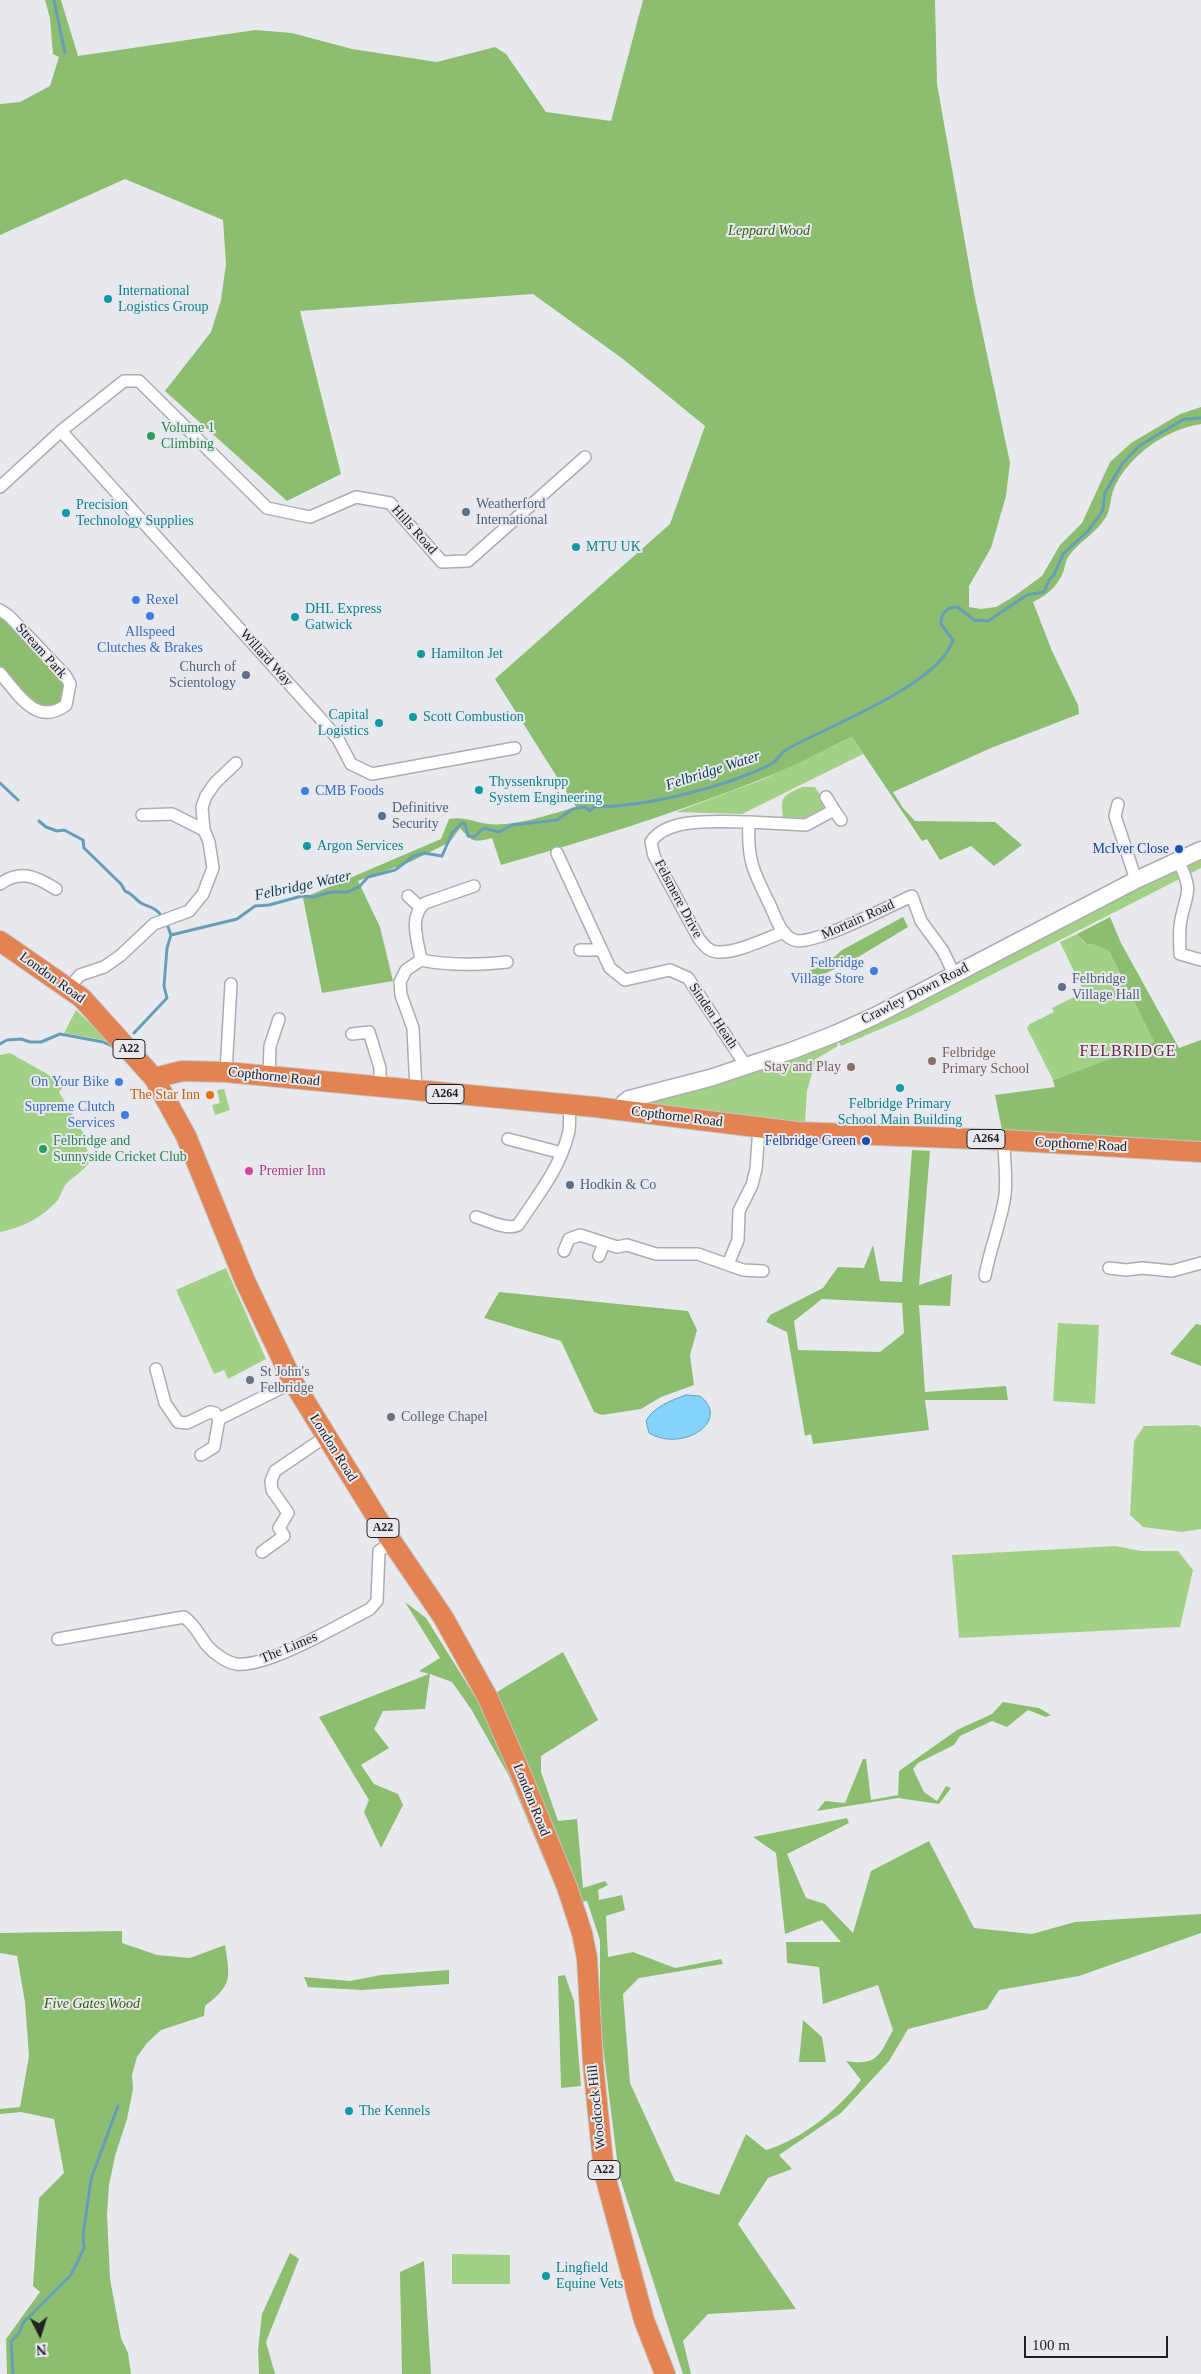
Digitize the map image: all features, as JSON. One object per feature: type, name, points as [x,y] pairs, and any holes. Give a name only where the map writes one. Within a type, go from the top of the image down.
[{"type":"highway","name":"London Road","points":[[0,941],[82,998],[154,1078],[186,1136],[245,1281],[293,1382],[325,1437],[392,1542],[444,1617],[488,1698],[567,1887],[586,1952]]},
{"type":"highway","name":"Copthorne Road","points":[[154,1078],[182,1071],[226,1072],[269,1078],[569,1104],[797,1132],[1004,1140],[1201,1152]]},
{"type":"highway","name":"Woodcock Hill","points":[[586,1952],[592,2063],[604,2172],[644,2320],[666,2374]]},
{"type":"street","name":"Hills Road","points":[[0,488],[61,431],[124,381],[139,381],[267,508],[310,517],[356,497],[390,503],[442,562],[468,561],[584,457]]},
{"type":"street","name":"Willard Way","points":[[61,431],[319,717],[338,739],[351,764],[372,774],[516,748]]},
{"type":"street","name":"Stream Park","points":[[0,610],[9,616],[65,675],[70,684],[66,705],[57,712],[45,713],[35,710],[1,675]]},
{"type":"street","points":[[69,988],[80,975],[104,967],[120,956],[154,924],[189,911],[203,894],[213,868],[209,842],[204,830],[202,807],[206,796],[225,771],[236,763]]},
{"type":"street","points":[[826,797],[841,820]]},
{"type":"street","points":[[1118,804],[1115,816],[1136,880]]},
{"type":"street","points":[[784,932],[751,867],[749,822],[806,825],[834,810]]},
{"type":"street","points":[[142,815],[172,814],[204,830]]},
{"type":"street","name":"Felsmere Drive","points":[[749,822],[690,822],[656,833],[650,842],[654,856],[699,939],[708,949],[717,952],[734,950],[784,932]]},
{"type":"street","name":"Crawley Down Road","points":[[622,1110],[624,1102],[629,1099],[746,1066],[812,1043],[875,1016],[1136,880],[1201,850]]},
{"type":"street","name":"Sinden Heath","points":[[557,853],[610,968],[625,980],[670,970],[688,978],[746,1066]]},
{"type":"street","points":[[1178,861],[1188,885],[1187,903],[1180,925],[1180,954],[1201,960]]},
{"type":"street","points":[[0,884],[17,876],[29,874],[56,889]]},
{"type":"street","points":[[421,960],[415,921],[420,907],[474,886]]},
{"type":"street","points":[[408,896],[420,907]]},
{"type":"street","name":"Mortain Road","points":[[784,932],[795,940],[816,939],[912,896],[921,921],[943,951],[954,974]]},
{"type":"street","points":[[580,950],[601,950]]},
{"type":"street","points":[[416,1091],[413,1028],[401,995],[400,982],[406,970],[421,960],[438,963],[481,964],[507,962]]},
{"type":"street","points":[[226,1072],[231,984]]},
{"type":"street","points":[[269,1078],[270,1046],[279,1019]]},
{"type":"street","points":[[352,1034],[369,1032],[380,1068],[380,1087]]},
{"type":"street","points":[[476,1217],[513,1228],[518,1225],[545,1188],[562,1153],[569,1133],[569,1104]]},
{"type":"street","points":[[728,1264],[738,1240],[739,1211],[752,1184],[756,1169],[758,1127]]},
{"type":"street","points":[[508,1139],[562,1153]]},
{"type":"street","points":[[986,1276],[990,1250],[999,1225],[1005,1193],[1004,1140]]},
{"type":"street","points":[[564,1252],[569,1239],[574,1235],[617,1247],[627,1245],[656,1254],[698,1254],[743,1270],[763,1271]]},
{"type":"street","points":[[599,1256],[604,1243]]},
{"type":"street","points":[[1109,1268],[1172,1271],[1201,1263]]},
{"type":"street","points":[[156,1369],[165,1402],[178,1422],[187,1423],[210,1412],[215,1413],[219,1420],[214,1447],[201,1455]]},
{"type":"street","points":[[219,1420],[293,1382]]},
{"type":"street","points":[[262,1552],[284,1536],[279,1528],[288,1513],[272,1490],[271,1481],[275,1471],[325,1437]]},
{"type":"street","name":"The Limes","points":[[58,1639],[184,1617],[191,1621],[207,1648],[214,1653],[236,1664],[253,1663],[293,1649],[370,1609],[377,1601],[379,1551],[392,1542]]},
{"type":"green space","name":"Leppard Wood","points":[[45,0],[61,0],[78,56],[255,30],[292,33],[352,49],[437,62],[495,47],[506,54],[546,112],[611,121],[643,0],[935,0],[937,84],[974,293],[1010,463],[1006,496],[991,548],[969,586],[969,607],[981,609],[996,607],[1042,576],[1060,545],[1082,523],[1110,462],[1131,443],[1180,414],[1201,407],[1201,424],[1161,438],[1137,456],[1127,467],[1113,491],[1109,510],[1102,523],[1068,557],[1064,570],[1055,585],[1048,593],[1033,602],[1052,651],[1078,705],[1079,714],[991,748],[893,792],[903,808],[915,821],[995,822],[1022,845],[994,866],[971,846],[940,860],[927,839],[922,841],[852,737],[774,774],[665,815],[501,865],[492,838],[481,841],[473,840],[460,828],[450,842],[412,861],[358,881],[380,927],[393,981],[322,993],[303,898],[441,839],[449,819],[464,819],[488,824],[509,824],[576,807],[495,679],[670,524],[705,426],[623,359],[533,294],[300,311],[341,474],[287,501],[165,391],[211,332],[221,300],[226,264],[223,220],[125,179],[0,235],[0,104],[20,102],[50,86],[59,57],[53,54],[50,18]]},
{"type":"green space","points":[[0,614],[63,679],[67,686],[62,704],[47,709],[31,702],[0,667]]},
{"type":"green space","points":[[852,737],[863,754],[742,814],[676,812],[764,779]]},
{"type":"green space","points":[[802,787],[815,787],[825,802],[823,810],[805,819],[783,817],[782,805],[784,798]]},
{"type":"green space","points":[[1201,856],[1201,868],[913,1015],[841,1046],[838,1040],[883,1021],[929,996],[931,991]]},
{"type":"green space","points":[[903,917],[908,927],[850,962],[811,980],[806,972],[826,964],[842,950]]},
{"type":"green space","points":[[1110,917],[1121,943],[1179,1048],[1201,1040],[1201,1152],[1004,1140],[995,1095],[1055,1087],[1053,1080],[1154,1042],[1109,951],[1096,945],[1086,944],[1077,934]]},
{"type":"green space","points":[[1077,934],[1085,944],[1096,945],[1109,951],[1154,1042],[1053,1080],[1027,1028],[1030,1024],[1054,1012],[1052,1008],[1084,992],[1060,942]]},
{"type":"green space","points":[[76,1010],[113,1045],[103,1040],[64,1033]]},
{"type":"green space","points":[[836,1041],[838,1046],[816,1059],[807,1091],[805,1123],[642,1108],[643,1100]]},
{"type":"green space","name":"Felbridge and Sunnyside Cricket Club","points":[[10,1053],[49,1075],[63,1087],[59,1092],[85,1136],[89,1163],[66,1184],[57,1201],[45,1212],[23,1225],[0,1232],[0,1055]]},
{"type":"green space","points":[[224,1089],[230,1110],[215,1115],[212,1105],[220,1103],[217,1090]]},
{"type":"green space","points":[[912,1150],[930,1151],[919,1285],[952,1274],[950,1306],[919,1305],[925,1392],[1006,1386],[1008,1400],[925,1400],[929,1430],[813,1444],[811,1434],[805,1436],[787,1332],[766,1322],[770,1315],[823,1288],[838,1267],[864,1268],[873,1245],[880,1281],[902,1282]],"holes":[[[822,1299],[902,1303],[904,1333],[880,1352],[798,1350],[794,1321]]]},
{"type":"green space","points":[[226,1268],[266,1359],[228,1379],[224,1370],[214,1374],[176,1290]]},
{"type":"green space","points":[[499,1292],[688,1311],[697,1330],[690,1355],[694,1385],[661,1397],[641,1409],[602,1415],[594,1412],[561,1341],[484,1318]]},
{"type":"green space","points":[[1058,1323],[1099,1325],[1095,1404],[1053,1401]]},
{"type":"green space","points":[[1196,1324],[1201,1325],[1201,1366],[1170,1354]]},
{"type":"green space","points":[[1197,1425],[1201,1427],[1201,1529],[1182,1532],[1143,1527],[1130,1515],[1134,1441],[1144,1426]]},
{"type":"green space","points":[[1116,1546],[1141,1551],[1178,1551],[1193,1570],[1180,1627],[959,1638],[952,1555]]},
{"type":"green space","points":[[405,1602],[426,1618],[479,1703],[563,1652],[598,1720],[541,1756],[541,1772],[558,1821],[577,1819],[583,1888],[605,1881],[608,1885],[598,1890],[599,1900],[622,1895],[625,1910],[606,1916],[608,1957],[633,1952],[675,1968],[721,1959],[723,1964],[639,1978],[623,1994],[630,2083],[675,2181],[719,2195],[746,2134],[766,2150],[793,2139],[806,2131],[842,2102],[861,2080],[846,2061],[864,2062],[876,2057],[893,2030],[878,1985],[823,2004],[819,1967],[787,1963],[786,1942],[841,1942],[822,1920],[785,1934],[776,1853],[753,1837],[847,1818],[849,1823],[787,1854],[806,1898],[825,1904],[853,1933],[871,1871],[929,1841],[974,1928],[1032,1934],[1075,1922],[1201,1914],[1201,1933],[1079,1976],[999,1990],[987,2009],[908,2029],[889,2061],[841,2113],[779,2155],[792,2169],[768,2178],[738,2224],[796,2309],[708,2314],[683,2341],[691,2374],[683,2374],[619,2175],[600,2023],[600,1940],[587,1901],[581,1902],[562,1859],[544,1860],[509,1776],[471,1709],[452,1682],[430,1674],[425,1709],[383,1711],[374,1729],[389,1748],[361,1765],[374,1784],[398,1794],[403,1805],[381,1848],[364,1812],[369,1800],[319,1717],[429,1674],[419,1671],[440,1658]]},
{"type":"green space","points":[[1003,1702],[1039,1708],[1051,1715],[1046,1717],[1028,1710],[1007,1727],[992,1721],[960,1736],[954,1745],[918,1763],[913,1769],[924,1792],[937,1801],[946,1786],[951,1788],[939,1804],[898,1798],[817,1811],[825,1801],[845,1803],[863,1759],[866,1759],[871,1800],[898,1795],[899,1771],[957,1730],[992,1714]]},
{"type":"green space","name":"Five Gates Wood","points":[[122,1931],[122,1943],[157,1955],[190,1958],[225,1945],[228,1966],[225,1986],[205,2006],[204,2016],[161,2030],[147,2043],[137,2057],[132,2075],[133,2089],[127,2119],[115,2156],[109,2185],[107,2214],[110,2279],[121,2338],[128,2353],[131,2374],[7,2374],[6,2339],[40,2292],[33,2286],[39,2198],[64,2173],[54,2119],[21,2112],[0,2114],[0,2109],[20,2107],[29,2056],[25,2002],[17,1956],[0,1953],[0,1933]]},
{"type":"green space","points":[[449,1970],[449,1984],[362,1990],[308,1987],[304,1977],[350,1981],[381,1975]]},
{"type":"green space","points":[[565,1975],[574,2001],[581,2086],[561,2088],[558,1976]]},
{"type":"green space","points":[[803,2020],[822,2037],[826,2062],[799,2062]]},
{"type":"green space","points":[[290,2253],[299,2259],[266,2342],[275,2374],[259,2374],[258,2350],[262,2314]]},
{"type":"green space","points":[[452,2254],[510,2255],[510,2284],[452,2284]]},
{"type":"green space","points":[[424,2261],[431,2374],[402,2374],[400,2272]]},
{"type":"water","points":[[686,1395],[700,1396],[708,1406],[710,1415],[707,1424],[688,1437],[662,1438],[649,1433],[646,1421],[649,1416],[658,1408]]},
{"type":"waterway","points":[[54,0],[65,53]]},
{"type":"waterway","name":"Felbridge Water","points":[[168,927],[171,935],[237,919],[255,906],[269,905],[302,896],[314,897],[331,892],[347,892],[359,887],[368,877],[395,870],[414,856],[424,853],[442,856],[452,833],[462,823],[465,824],[468,836],[474,837],[484,828],[499,832],[512,825],[557,820],[573,809],[585,807],[590,811],[594,807],[643,803],[676,796],[728,782],[769,765],[786,750],[881,702],[906,688],[928,672],[944,656],[953,640],[941,624],[943,614],[947,609],[958,607],[974,620],[988,621],[1027,595],[1044,592],[1063,554],[1088,531],[1103,510],[1105,493],[1122,464],[1139,446],[1184,419],[1201,418]]},
{"type":"waterway","name":"Felbridge Water","points":[[0,783],[18,800]]},
{"type":"waterway","name":"Felbridge Water","points":[[39,821],[46,827],[57,831],[64,830],[83,840],[84,848],[121,884],[125,891],[141,903],[154,908],[160,914]]},
{"type":"waterway","points":[[134,1033],[167,998],[164,986],[167,948],[171,935]]},
{"type":"waterway","points":[[0,1044],[7,1040],[21,1039],[30,1042],[41,1042],[60,1034],[103,1042],[114,1047]]},
{"type":"waterway","points":[[13,2374],[11,2342],[19,2333],[23,2323],[70,2276],[84,2248],[83,2236],[91,2179],[118,2106]]},
{"type":"place","name":"International Logistics Group","points":[[108,299]]},
{"type":"place","name":"Volume 1 Climbing","points":[[151,436]]},
{"type":"place","name":"Weatherford International","points":[[466,512]]},
{"type":"place","name":"Precision Technology Supplies","points":[[66,513]]},
{"type":"place","name":"MTU UK","points":[[576,547]]},
{"type":"place","name":"Rexel","points":[[136,600]]},
{"type":"place","name":"Allspeed Clutches & Brakes","points":[[150,616]]},
{"type":"place","name":"DHL Express Gatwick","points":[[295,617]]},
{"type":"place","name":"Hamilton Jet","points":[[421,654]]},
{"type":"place","name":"Church of Scientology","points":[[246,675]]},
{"type":"place","name":"Scott Combustion","points":[[413,717]]},
{"type":"place","name":"Capital Logistics","points":[[379,723]]},
{"type":"place","name":"Thyssenkrupp System Engineering","points":[[479,790]]},
{"type":"place","name":"CMB Foods","points":[[305,791]]},
{"type":"place","name":"Definitive Security","points":[[382,816]]},
{"type":"place","name":"Argon Services","points":[[307,846]]},
{"type":"place","name":"McIver Close","points":[[1179,849]]},
{"type":"place","name":"Felbridge Village Store","points":[[874,971]]},
{"type":"place","name":"Felbridge Village Hall","points":[[1062,987]]},
{"type":"place","name":"Felbridge Primary School","points":[[932,1061]]},
{"type":"place","name":"Stay and Play","points":[[851,1067]]},
{"type":"place","name":"On Your Bike","points":[[119,1082]]},
{"type":"place","name":"Felbridge Primary School Main Building","points":[[900,1088]]},
{"type":"place","name":"The Star Inn","points":[[210,1095]]},
{"type":"place","name":"Supreme Clutch Services","points":[[125,1115]]},
{"type":"place","name":"Felbridge Green","points":[[866,1141]]},
{"type":"place","name":"Felbridge and Sunnyside Cricket Club","points":[[43,1149]]},
{"type":"place","name":"Premier Inn","points":[[249,1171]]},
{"type":"place","name":"Hodkin & Co","points":[[570,1185]]},
{"type":"place","name":"St John's Felbridge","points":[[250,1380]]},
{"type":"place","name":"College Chapel","points":[[391,1417]]},
{"type":"place","name":"The Kennels","points":[[349,2111]]},
{"type":"place","name":"Lingfield Equine Vets","points":[[546,2276]]},
{"type":"district","name":"FELBRIDGE","points":[[1128,1052]]}]
